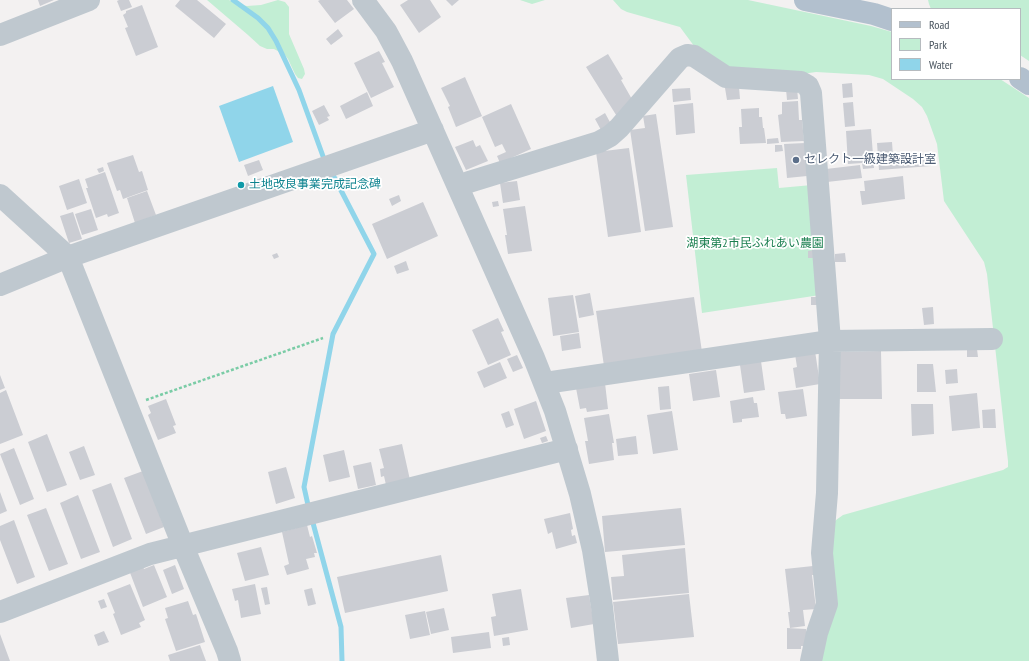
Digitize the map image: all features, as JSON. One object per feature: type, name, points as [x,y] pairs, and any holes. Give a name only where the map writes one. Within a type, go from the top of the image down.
[{"type":"main road","points":[[805,0],[874,14],[891,20]]},
{"type":"street","points":[[0,35],[89,0]]},
{"type":"street","points":[[363,0],[395,46],[545,385],[567,449],[580,494],[593,550],[602,607],[608,661]]},
{"type":"street","points":[[458,187],[469,182],[599,142],[610,136],[619,128],[680,58],[687,55],[694,56],[726,77],[801,82],[808,86],[811,93],[830,341],[827,493],[822,553],[827,604],[817,633],[811,661]]},
{"type":"street","points":[[0,285],[68,257],[432,130]]},
{"type":"street","points":[[0,194],[68,257],[230,661]]},
{"type":"street","points":[[545,385],[559,381],[830,341],[992,339]]},
{"type":"street","points":[[0,612],[139,558],[567,449]]},
{"type":"path","points":[[127,406],[323,338]]},
{"type":"green space","points":[[207,0],[229,0],[236,4],[247,6],[261,5],[278,0],[285,2],[289,7],[289,34],[304,69],[305,74],[302,79],[298,78],[295,74],[285,55],[274,49],[267,49],[260,46]]},
{"type":"green space","points":[[520,0],[545,0],[532,4]]},
{"type":"green space","points":[[613,0],[748,0],[871,26],[891,32],[891,80],[1002,80],[1029,98],[1029,661],[818,661],[832,525],[836,520],[843,515],[1003,470],[1008,467],[987,274],[984,262],[944,201],[937,144],[927,116],[922,107],[913,99],[883,79],[869,75],[816,72],[802,74],[734,72],[697,50],[680,27],[621,9]]},
{"type":"green space","points":[[928,0],[1029,0],[1029,61],[1021,56],[1021,8],[931,8]]},
{"type":"green space","name":"湖東第2市民ふれあい農園","points":[[777,168],[779,188],[812,185],[820,295],[702,313],[686,175]]},
{"type":"water","points":[[273,86],[293,142],[239,162],[219,106]]},
{"type":"building","points":[[38,0],[54,0],[40,6]]},
{"type":"building","points":[[129,0],[132,7],[121,11],[117,1]]},
{"type":"building","points":[[180,0],[197,0],[226,24],[214,38],[175,6]]},
{"type":"building","points":[[347,0],[354,9],[335,23],[318,1]]},
{"type":"building","points":[[408,0],[430,0],[441,17],[419,33],[400,5]]},
{"type":"building","points":[[446,0],[459,0],[452,6]]},
{"type":"building","points":[[142,5],[158,47],[136,56],[125,28],[128,27],[123,15],[126,11]]},
{"type":"building","points":[[338,29],[343,36],[331,45],[326,39]]},
{"type":"building","points":[[379,51],[385,62],[382,63],[394,87],[371,98],[354,63]]},
{"type":"building","points":[[608,54],[623,79],[621,80],[633,101],[618,118],[586,67]]},
{"type":"building","points":[[465,77],[482,116],[456,127],[448,107],[450,106],[441,88]]},
{"type":"building","points":[[852,83],[853,97],[843,98],[842,84]]},
{"type":"building","points":[[739,87],[740,99],[727,100],[725,88]]},
{"type":"building","points":[[690,88],[691,100],[673,102],[672,89]]},
{"type":"building","points":[[797,88],[798,99],[787,100],[786,89]]},
{"type":"building","points":[[367,92],[373,106],[346,119],[340,106]]},
{"type":"building","points":[[798,101],[799,120],[802,120],[804,141],[781,142],[778,115],[782,114],[782,102]]},
{"type":"building","points":[[853,102],[855,126],[845,127],[843,103]]},
{"type":"building","points":[[693,103],[695,133],[676,135],[674,105]]},
{"type":"building","points":[[511,104],[531,149],[500,163],[497,156],[506,152],[502,144],[495,147],[482,117]]},
{"type":"building","points":[[324,105],[330,116],[327,117],[329,120],[319,125],[312,111]]},
{"type":"building","points":[[759,108],[759,117],[762,117],[766,143],[740,144],[739,127],[742,127],[741,109]]},
{"type":"building","points":[[605,113],[611,124],[601,130],[595,119]]},
{"type":"building","points":[[656,114],[673,227],[645,231],[630,130],[645,128],[643,116]]},
{"type":"building","points":[[871,129],[874,168],[863,169],[862,163],[848,164],[846,131]]},
{"type":"building","points":[[778,138],[779,143],[767,144],[767,139]]},
{"type":"building","points":[[473,140],[476,147],[480,145],[488,161],[466,170],[455,147]]},
{"type":"building","points":[[892,142],[893,156],[930,153],[931,166],[879,170],[877,143]]},
{"type":"building","points":[[805,143],[807,176],[787,178],[784,144]]},
{"type":"building","points":[[775,145],[782,145],[783,151],[775,152]]},
{"type":"building","points":[[629,148],[641,232],[608,237],[596,152]]},
{"type":"building","points":[[133,155],[139,172],[142,171],[148,190],[123,199],[120,190],[117,191],[107,163]]},
{"type":"building","points":[[259,160],[263,170],[248,176],[244,165]]},
{"type":"building","points":[[860,165],[862,178],[827,182],[826,169]]},
{"type":"building","points":[[103,167],[104,171],[99,173],[97,169]]},
{"type":"building","points":[[105,172],[119,213],[108,217],[107,214],[96,218],[86,188],[88,188],[85,179]]},
{"type":"building","points":[[903,176],[905,199],[862,205],[860,191],[865,191],[864,181]]},
{"type":"building","points":[[79,179],[87,203],[67,210],[59,186]]},
{"type":"building","points":[[517,181],[520,200],[503,203],[500,183]]},
{"type":"building","points":[[147,191],[156,215],[135,223],[127,198]]},
{"type":"building","points":[[399,195],[401,201],[392,206],[389,199]]},
{"type":"building","points":[[498,201],[499,206],[493,207],[492,202]]},
{"type":"building","points":[[423,202],[438,236],[387,259],[372,224]]},
{"type":"building","points":[[525,206],[532,251],[508,254],[503,209]]},
{"type":"building","points":[[91,209],[98,230],[82,235],[75,214]]},
{"type":"building","points":[[73,212],[82,239],[69,243],[60,216]]},
{"type":"building","points":[[814,250],[814,258],[808,258],[808,251]]},
{"type":"building","points":[[277,253],[279,257],[274,259],[272,255]]},
{"type":"building","points":[[845,253],[846,262],[835,262],[835,254]]},
{"type":"building","points":[[406,261],[409,270],[397,274],[394,266]]},
{"type":"building","points":[[590,293],[594,315],[579,318],[575,296]]},
{"type":"building","points":[[573,295],[579,332],[553,336],[548,298]]},
{"type":"building","points":[[694,297],[702,352],[604,366],[596,311]]},
{"type":"building","points":[[811,297],[818,297],[818,305],[811,305]]},
{"type":"building","points":[[933,307],[934,324],[924,325],[922,308]]},
{"type":"building","points":[[498,318],[504,331],[501,332],[511,355],[488,365],[472,330]]},
{"type":"building","points":[[579,333],[581,348],[562,351],[560,336]]},
{"type":"building","points":[[967,349],[977,349],[978,357],[967,357]]},
{"type":"building","points":[[815,351],[820,384],[796,388],[793,368],[797,367],[795,354]]},
{"type":"building","points":[[881,351],[882,399],[839,399],[838,352]]},
{"type":"building","points":[[517,355],[523,368],[513,372],[507,359]]},
{"type":"building","points":[[761,361],[765,390],[744,393],[740,365]]},
{"type":"building","points":[[500,362],[507,378],[484,388],[477,372]]},
{"type":"building","points":[[917,364],[933,364],[936,392],[917,392]]},
{"type":"building","points":[[957,369],[958,383],[946,384],[945,370]]},
{"type":"building","points":[[716,370],[720,397],[693,401],[689,374]]},
{"type":"building","points":[[0,375],[5,388],[0,390]]},
{"type":"building","points":[[605,383],[608,409],[587,412],[586,408],[580,409],[576,388]]},
{"type":"building","points":[[669,386],[671,409],[660,410],[658,387]]},
{"type":"building","points":[[803,389],[807,416],[786,419],[785,414],[781,414],[778,392]]},
{"type":"building","points":[[6,390],[23,435],[0,444],[0,393]]},
{"type":"building","points":[[977,393],[980,428],[952,431],[949,396]]},
{"type":"building","points":[[753,397],[754,403],[757,403],[759,417],[742,419],[742,422],[733,423],[730,401]]},
{"type":"building","points":[[166,399],[176,425],[173,426],[176,433],[158,440],[148,415],[151,413],[148,406]]},
{"type":"building","points":[[536,401],[546,431],[524,439],[514,409]]},
{"type":"building","points":[[911,404],[933,404],[934,434],[912,436]]},
{"type":"building","points":[[995,409],[996,428],[983,428],[982,410]]},
{"type":"building","points":[[509,411],[514,425],[506,428],[501,414]]},
{"type":"building","points":[[672,411],[678,450],[653,454],[647,415]]},
{"type":"building","points":[[609,414],[614,443],[612,443],[614,460],[589,464],[585,441],[588,441],[584,418]]},
{"type":"building","points":[[47,434],[67,485],[47,492],[28,442]]},
{"type":"building","points":[[546,436],[548,441],[542,443],[540,438]]},
{"type":"building","points":[[636,436],[638,454],[618,456],[616,439]]},
{"type":"building","points":[[402,444],[410,480],[386,485],[384,476],[381,477],[380,469],[384,468],[379,449]]},
{"type":"building","points":[[84,446],[95,475],[80,480],[69,452]]},
{"type":"building","points":[[14,448],[34,499],[20,505],[0,454]]},
{"type":"building","points":[[344,450],[350,477],[329,482],[323,455]]},
{"type":"building","points":[[371,462],[376,485],[358,489],[353,466]]},
{"type":"building","points":[[286,467],[295,498],[276,504],[268,472]]},
{"type":"building","points":[[143,471],[164,527],[146,534],[124,478]]},
{"type":"building","points":[[111,483],[132,539],[113,547],[92,490]]},
{"type":"building","points":[[0,492],[7,511],[0,514]]},
{"type":"building","points":[[78,495],[100,552],[81,559],[60,503]]},
{"type":"building","points":[[46,508],[68,564],[49,571],[27,515]]},
{"type":"building","points":[[681,508],[685,545],[605,552],[602,516]]},
{"type":"building","points":[[570,513],[573,529],[571,530],[572,536],[575,535],[577,543],[556,549],[552,532],[548,534],[544,519]]},
{"type":"building","points":[[14,520],[35,577],[17,584],[0,540],[0,526]]},
{"type":"building","points":[[307,525],[310,537],[312,536],[317,553],[314,553],[315,557],[306,559],[309,569],[287,575],[284,566],[289,564],[282,532]]},
{"type":"building","points":[[261,547],[269,575],[245,581],[237,553]]},
{"type":"building","points":[[685,548],[689,593],[613,600],[611,577],[624,576],[622,555]]},
{"type":"building","points":[[441,555],[448,591],[345,613],[337,577]]},
{"type":"building","points":[[142,564],[144,569],[154,565],[167,597],[143,607],[129,570]]},
{"type":"building","points":[[175,565],[184,589],[172,594],[163,570]]},
{"type":"building","points":[[813,566],[814,575],[812,575],[816,609],[803,610],[805,626],[790,628],[788,612],[790,612],[785,569]]},
{"type":"building","points":[[130,584],[145,620],[139,623],[141,627],[121,635],[113,614],[115,613],[107,593]]},
{"type":"building","points":[[255,584],[261,614],[241,618],[238,600],[235,601],[232,589]]},
{"type":"building","points":[[267,587],[270,604],[265,605],[261,588]]},
{"type":"building","points":[[312,588],[316,604],[308,606],[304,590]]},
{"type":"building","points":[[521,589],[528,630],[494,636],[491,617],[496,616],[492,594]]},
{"type":"building","points":[[689,594],[694,637],[618,644],[613,602]]},
{"type":"building","points":[[589,595],[594,624],[571,628],[566,598]]},
{"type":"building","points":[[104,599],[107,607],[101,609],[98,601]]},
{"type":"building","points":[[188,601],[193,615],[196,614],[205,642],[176,651],[165,619],[168,618],[165,608]]},
{"type":"building","points":[[444,608],[449,630],[431,634],[426,612]]},
{"type":"building","points":[[425,611],[430,635],[410,639],[405,615]]},
{"type":"building","points":[[787,628],[806,629],[806,646],[801,646],[801,649],[787,649]]},
{"type":"building","points":[[104,631],[109,642],[98,646],[94,635]]},
{"type":"building","points":[[489,632],[491,648],[453,653],[451,637]]},
{"type":"building","points":[[0,634],[10,661],[0,661]]},
{"type":"building","points":[[509,637],[510,645],[503,646],[502,638]]},
{"type":"building","points":[[200,645],[206,661],[170,661],[168,655]]},
{"type":"waterway","points":[[233,0],[258,18],[268,28],[276,41],[299,90],[324,159]]},
{"type":"waterway","points":[[308,505],[304,487],[333,334],[374,254],[333,175]]},
{"type":"waterway","points":[[313,523],[341,627],[342,661]]},
{"type":"place","name":"セレクト一級建築設計室","points":[[796,160]]},
{"type":"place","name":"土地改良事業完成記念碑","points":[[241,185]]}]
